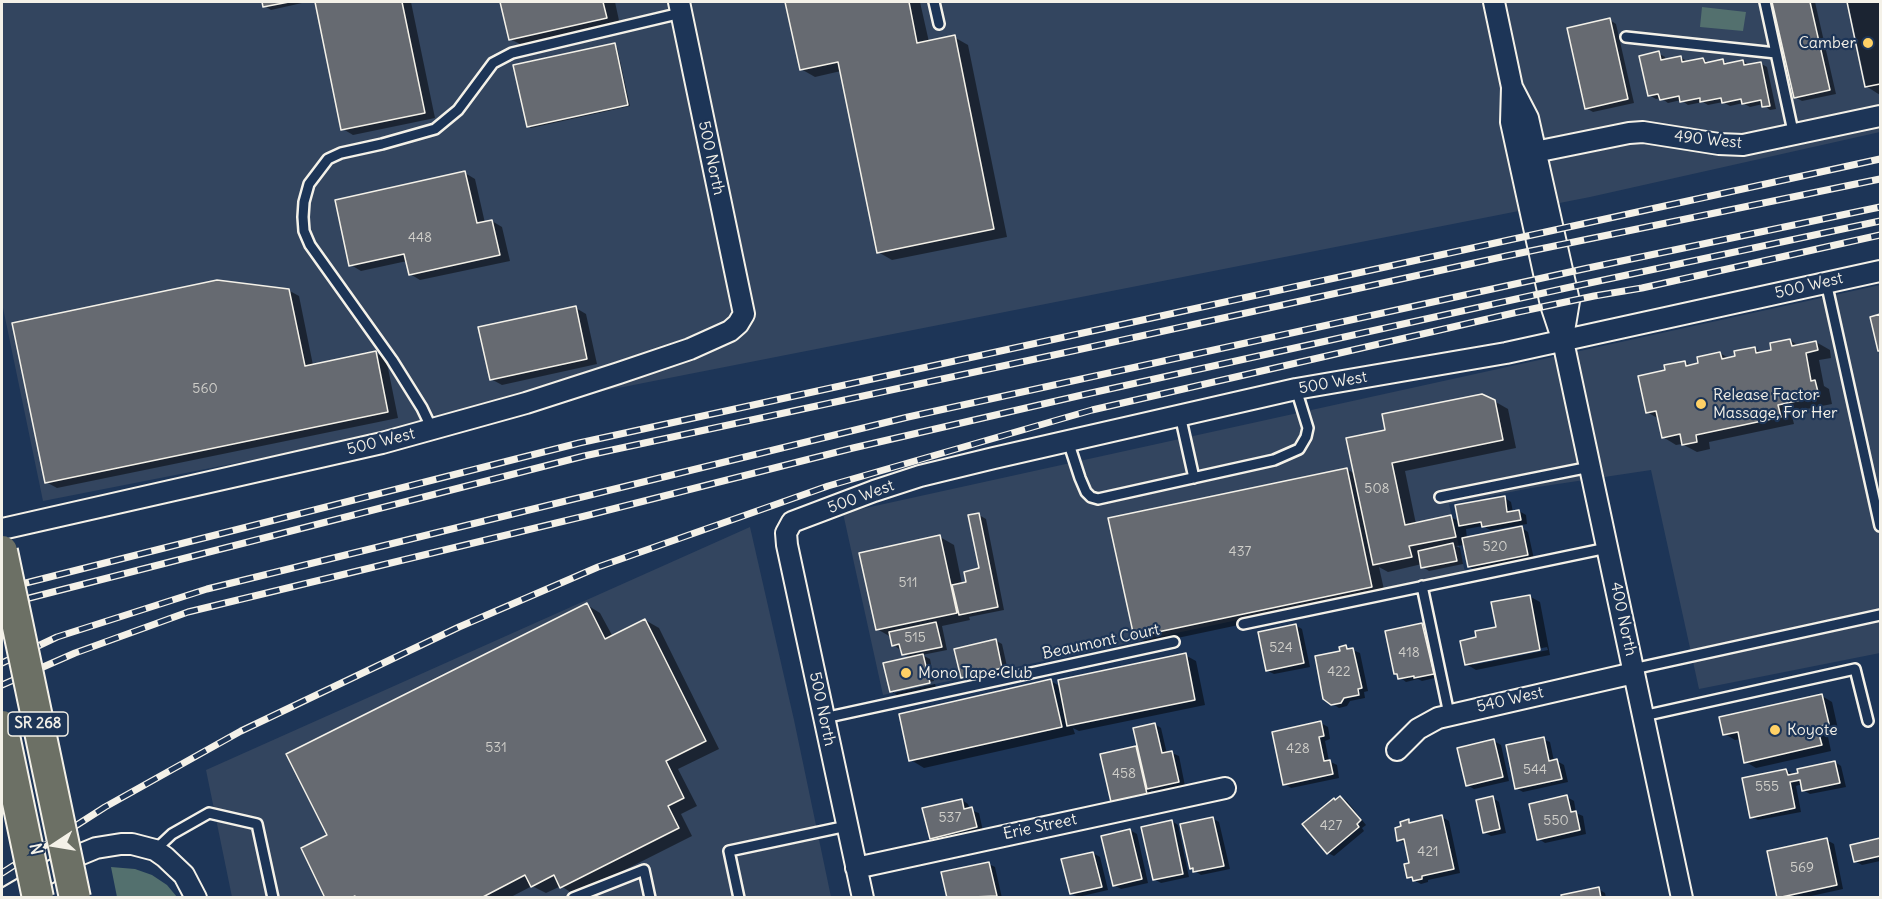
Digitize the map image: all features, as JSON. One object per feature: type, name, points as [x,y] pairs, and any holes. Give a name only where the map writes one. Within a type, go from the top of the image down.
[{"type":"main road","name":"SR 268","points":[[2,551],[75,897]]},
{"type":"main road","name":"SR 268","points":[[2,726],[38,897]]},
{"type":"street","name":"400 North","points":[[1494,2],[1512,87],[1511,122],[1551,305],[1563,341],[1682,897]]},
{"type":"street","name":"500 North","points":[[680,7],[744,314]]},
{"type":"street","name":"400 North","points":[[1512,87],[1528,118],[1569,301],[1563,341]]},
{"type":"street","name":"490 West","points":[[1535,152],[1643,132],[1719,144],[1743,145],[1881,116]]},
{"type":"street","name":"500 West","points":[[792,522],[920,476],[1180,415],[1296,389],[1497,355],[1881,271]]},
{"type":"street","name":"500 West","points":[[2,529],[382,443],[526,403],[690,349],[729,331],[738,324],[744,314]]},
{"type":"street","name":"500 North","points":[[792,522],[786,533],[787,545],[862,897]]},
{"type":"street","name":"540 West","points":[[1397,750],[1427,723],[1449,714],[1634,671]]},
{"type":"street","name":"Erie Street","points":[[856,868],[1225,788]]},
{"type":"street","points":[[6,897],[79,855],[96,848],[132,844],[155,850],[175,865],[194,893]]},
{"type":"lane","points":[[934,2],[939,24]]},
{"type":"lane","points":[[1765,2],[1794,136]]},
{"type":"lane","points":[[432,429],[422,408],[392,360],[310,245],[304,231],[303,217],[304,201],[309,184],[328,159],[341,153],[435,129],[458,110],[493,63],[512,53],[680,7]]},
{"type":"lane","points":[[1626,37],[1776,53]]},
{"type":"lane","points":[[1826,282],[1881,526]]},
{"type":"lane","points":[[1068,441],[1086,492],[1098,499],[1275,460],[1299,448],[1306,437],[1308,428],[1296,389]]},
{"type":"lane","points":[[1180,415],[1194,478]]},
{"type":"lane","points":[[1440,497],[1590,467]]},
{"type":"lane","points":[[1243,624],[1607,548]]},
{"type":"lane","points":[[1422,586],[1449,714]]},
{"type":"lane","points":[[1634,671],[1881,615]]},
{"type":"lane","name":"Beaumont Court","points":[[824,718],[1174,642]]},
{"type":"lane","points":[[1643,716],[1855,669],[1868,721]]},
{"type":"lane","points":[[155,850],[172,834],[209,813],[257,824],[273,897]]},
{"type":"lane","points":[[740,897],[729,851],[847,826]]},
{"type":"lane","points":[[573,897],[644,870],[650,897]]},
{"type":"shaded area","points":[[2,2],[1880,2],[1880,132],[1590,197],[43,501],[2,303]]},
{"type":"shaded area","points":[[1880,285],[1880,653],[1699,689],[1651,470],[1531,488],[1449,504],[1465,572],[883,695],[843,513]]},
{"type":"shaded area","points":[[750,527],[831,897],[232,897],[206,770]]},
{"type":"green space","points":[[1702,7],[1746,12],[1743,31],[1700,27]]},
{"type":"green space","points":[[111,867],[135,869],[152,875],[167,885],[177,897],[117,897]]},
{"type":"building","points":[[262,2],[289,2],[263,7]]},
{"type":"building","points":[[315,2],[402,2],[425,113],[341,130]]},
{"type":"building","points":[[500,2],[603,2],[607,18],[509,40]]},
{"type":"building","points":[[785,2],[909,2],[917,43],[955,35],[994,229],[877,253],[838,62],[800,70]]},
{"type":"building","points":[[1772,2],[1810,2],[1830,90],[1794,98]]},
{"type":"building","name":"Camber","points":[[1847,2],[1880,2],[1880,84],[1865,87]]},
{"type":"building","name":"Camber","points":[[1847,2],[1880,2],[1880,84],[1865,87]]},
{"type":"building","points":[[1610,18],[1628,99],[1585,109],[1567,28]]},
{"type":"building","points":[[615,43],[628,105],[527,127],[513,65]]},
{"type":"building","points":[[1659,51],[1661,60],[1681,56],[1682,62],[1703,58],[1705,63],[1723,59],[1724,64],[1743,60],[1744,65],[1761,62],[1770,106],[1762,107],[1761,100],[1742,104],[1741,99],[1722,103],[1721,98],[1700,102],[1700,98],[1680,102],[1679,96],[1660,100],[1658,94],[1648,96],[1639,56]]},
{"type":"building","points":[[465,171],[477,223],[492,220],[500,255],[409,275],[404,254],[349,266],[335,200]]},
{"type":"building","points":[[217,280],[289,289],[305,366],[376,351],[388,412],[45,483],[12,323]]},
{"type":"building","points":[[576,306],[587,359],[490,380],[478,327]]},
{"type":"building","points":[[1880,314],[1880,351],[1878,351],[1870,317]]},
{"type":"building","points":[[1790,339],[1792,346],[1816,341],[1818,350],[1806,353],[1811,381],[1815,380],[1819,396],[1778,405],[1781,417],[1696,435],[1697,442],[1682,445],[1680,434],[1662,438],[1656,411],[1646,413],[1638,376],[1665,370],[1664,365],[1685,361],[1686,366],[1698,363],[1697,357],[1720,352],[1722,359],[1735,356],[1734,351],[1755,347],[1756,353],[1771,350],[1770,343]]},
{"type":"building","points":[[1482,394],[1495,400],[1503,440],[1392,463],[1405,525],[1451,515],[1456,537],[1409,546],[1412,557],[1373,565],[1346,438],[1385,430],[1382,414]]},
{"type":"building","points":[[1347,468],[1372,587],[1134,637],[1108,518]]},
{"type":"building","points":[[1505,496],[1507,512],[1519,510],[1521,520],[1482,527],[1481,522],[1459,526],[1455,505]]},
{"type":"building","points":[[979,513],[998,607],[959,615],[952,585],[966,582],[964,572],[979,568],[968,515]]},
{"type":"building","points":[[1522,526],[1528,555],[1468,567],[1462,538]]},
{"type":"building","points":[[940,535],[957,613],[876,630],[859,553]]},
{"type":"building","points":[[1453,543],[1457,561],[1421,568],[1418,551]]},
{"type":"building","points":[[1530,595],[1540,650],[1465,665],[1460,641],[1476,637],[1475,631],[1496,627],[1491,602]]},
{"type":"building","points":[[587,603],[605,639],[645,619],[706,741],[666,761],[684,798],[668,806],[679,828],[560,888],[554,875],[531,887],[525,875],[481,898],[356,898],[355,896],[325,898],[301,848],[327,835],[286,754]]},
{"type":"building","points":[[936,622],[942,647],[902,655],[899,644],[892,646],[889,632]]},
{"type":"building","points":[[1422,623],[1434,674],[1398,679],[1397,674],[1394,674],[1385,631]]},
{"type":"building","points":[[1296,624],[1304,663],[1266,671],[1258,632]]},
{"type":"building","points":[[996,639],[1002,668],[961,678],[954,649]]},
{"type":"building","points":[[1346,645],[1347,649],[1353,648],[1362,688],[1358,689],[1359,695],[1344,698],[1341,703],[1331,705],[1323,699],[1315,656],[1340,651],[1339,647]]},
{"type":"building","points":[[1186,653],[1195,700],[1067,726],[1058,680]]},
{"type":"building","points":[[923,654],[930,683],[890,692],[883,663]]},
{"type":"building","points":[[1051,679],[1062,727],[909,761],[899,714]]},
{"type":"building","points":[[1822,694],[1829,724],[1817,727],[1822,745],[1744,763],[1738,732],[1723,735],[1719,717]]},
{"type":"building","points":[[1321,721],[1324,736],[1319,737],[1324,761],[1330,760],[1333,774],[1283,785],[1272,732]]},
{"type":"building","points":[[1155,723],[1162,753],[1172,751],[1179,782],[1147,789],[1133,728]]},
{"type":"building","points":[[1544,737],[1549,761],[1557,759],[1562,779],[1515,789],[1506,745]]},
{"type":"building","points":[[1494,739],[1503,777],[1466,786],[1457,748]]},
{"type":"building","points":[[1136,746],[1147,794],[1111,802],[1100,754]]},
{"type":"building","points":[[1835,761],[1840,783],[1802,791],[1800,780],[1790,782],[1795,808],[1750,818],[1742,778],[1786,769],[1788,775],[1798,773],[1797,769]]},
{"type":"building","points":[[1567,795],[1571,812],[1576,811],[1580,830],[1537,840],[1529,804]]},
{"type":"building","points":[[1340,796],[1361,820],[1357,824],[1359,827],[1327,854],[1302,824],[1334,798],[1335,800]]},
{"type":"building","points":[[1493,796],[1500,829],[1483,833],[1476,800]]},
{"type":"building","points":[[962,799],[964,809],[972,807],[977,827],[930,839],[922,808]]},
{"type":"building","points":[[1442,815],[1454,869],[1422,876],[1422,879],[1413,881],[1412,877],[1407,878],[1404,864],[1409,863],[1404,839],[1397,841],[1395,828],[1401,826],[1400,822],[1409,819],[1409,823]]},
{"type":"building","points":[[1213,817],[1224,866],[1193,872],[1193,868],[1190,869],[1180,824]]},
{"type":"building","points":[[1172,820],[1183,874],[1153,880],[1141,827]]},
{"type":"building","points":[[1130,829],[1142,879],[1113,886],[1101,836]]},
{"type":"building","points":[[1827,838],[1837,885],[1777,898],[1767,851]]},
{"type":"building","points":[[1880,838],[1880,856],[1854,862],[1850,845]]},
{"type":"building","points":[[1093,852],[1102,887],[1070,894],[1061,859]]},
{"type":"building","points":[[989,862],[997,896],[947,898],[941,872]]},
{"type":"building","points":[[1599,887],[1601,898],[1562,898],[1561,895]]},
{"type":"railway","points":[[2,589],[579,443],[1880,159]]},
{"type":"railway","points":[[2,605],[584,456],[1506,256],[1880,179]]},
{"type":"railway","points":[[2,663],[57,637],[207,589],[908,417],[1588,268],[1880,207]]},
{"type":"railway","points":[[2,685],[75,653],[188,612],[585,516],[853,448],[1082,395],[1880,221]]},
{"type":"railway","points":[[2,873],[105,807],[241,731],[459,627],[598,567],[828,486],[1092,410],[1518,312],[1642,288],[1880,235]]},
{"type":"place","name":"Camber","points":[[1868,43]]},
{"type":"place","name":"Release Factor Massage, For Her","points":[[1701,404]]},
{"type":"place","name":"Mono Tape Club","points":[[906,673]]},
{"type":"place","name":"Koyote","points":[[1775,730]]}]
